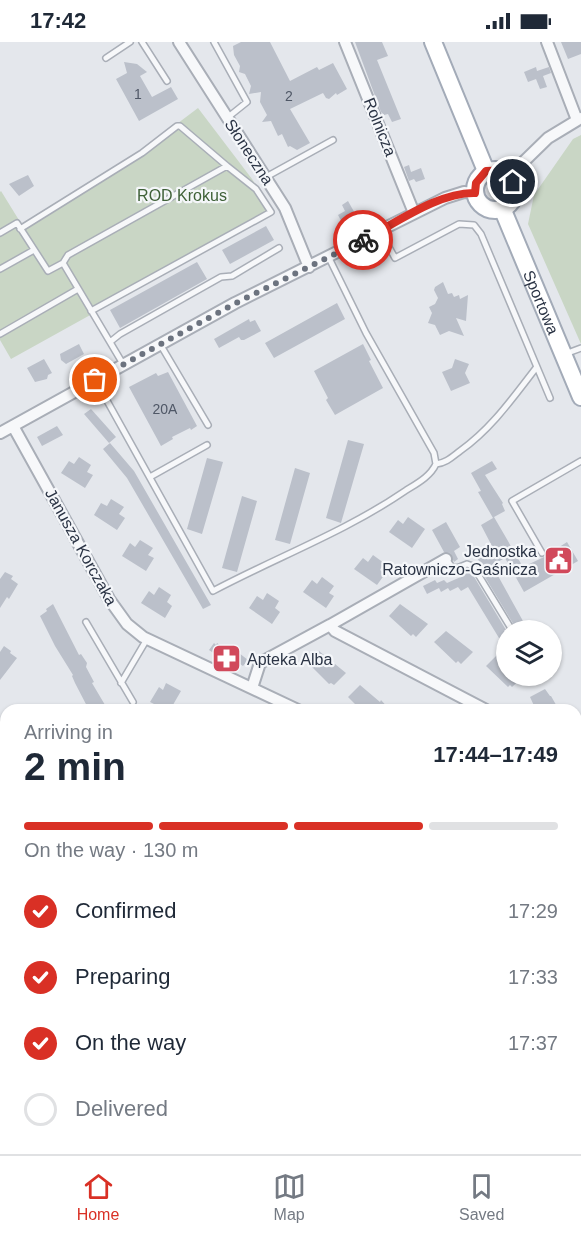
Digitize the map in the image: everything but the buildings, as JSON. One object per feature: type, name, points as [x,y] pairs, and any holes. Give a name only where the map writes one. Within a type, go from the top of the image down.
[{"type":"main road","points":[[433,42],[486,171]]},
{"type":"main road","points":[[498,170],[509,176],[513,182],[514,194],[511,200],[502,208],[489,208],[482,205],[475,193],[476,183],[486,171],[498,170]]},
{"type":"main road","name":"Sportowa","points":[[502,208],[581,397]]},
{"type":"street","name":"Słoneczna","points":[[179,42],[285,208],[309,267]]},
{"type":"street","name":"Rolnicza","points":[[345,42],[413,209]]},
{"type":"street","points":[[509,176],[548,138],[579,119],[547,42]]},
{"type":"street","points":[[0,433],[262,289],[380,231],[413,209],[464,192],[475,193]]},
{"type":"street","name":"Janusza Korczaka","points":[[13,426],[114,608],[127,624],[147,639],[286,704]]},
{"type":"street","points":[[252,688],[260,663],[446,559]]},
{"type":"street","points":[[330,625],[345,637],[474,704]]},
{"type":"lane","points":[[106,57],[130,42]]},
{"type":"lane","points":[[142,42],[167,81]]},
{"type":"lane","points":[[214,42],[247,102],[227,118]]},
{"type":"lane","points":[[20,229],[142,153],[177,126],[180,126],[256,189],[272,212],[91,311]]},
{"type":"lane","points":[[266,177],[333,140]]},
{"type":"lane","points":[[0,233],[17,223],[48,271],[63,263],[68,255],[227,166]]},
{"type":"lane","points":[[380,231],[394,258],[459,224],[474,225],[481,234],[550,398]]},
{"type":"lane","points":[[110,342],[120,334],[221,277],[232,276],[279,248]]},
{"type":"lane","points":[[0,269],[34,250]]},
{"type":"lane","points":[[95,380],[213,591],[345,528],[424,478],[433,471],[436,464],[434,453],[366,333],[329,258]]},
{"type":"lane","points":[[63,263],[123,364]]},
{"type":"lane","points":[[0,334],[78,289]]},
{"type":"lane","points":[[160,344],[208,425]]},
{"type":"lane","points":[[563,355],[581,348]]},
{"type":"lane","points":[[436,464],[443,464],[480,437],[497,419],[536,368]]},
{"type":"lane","points":[[150,477],[207,445]]},
{"type":"lane","points":[[542,553],[512,501],[581,461]]},
{"type":"lane","points":[[446,559],[452,567],[457,568],[467,564],[473,566],[506,620]]},
{"type":"lane","points":[[86,622],[133,702]]},
{"type":"lane","points":[[121,683],[147,639]]},
{"type":"green space","name":"ROD Krokus","points":[[198,108],[252,179],[274,213],[11,359],[0,340],[0,192],[22,225],[141,151]]},
{"type":"green space","points":[[581,135],[581,344],[528,224],[534,195],[573,139]]},
{"type":"way so far","points":[[95,380],[262,289],[363,240]]},
{"type":"place","name":"Jednostka Ratowniczo-Gaśnicza","points":[[558,560]]},
{"type":"place","name":"Apteka Alba","points":[[226,659]]},
{"type":"route","points":[[363,240],[446,198],[464,192],[475,193],[476,183],[486,171],[504,172],[513,182]]}]
